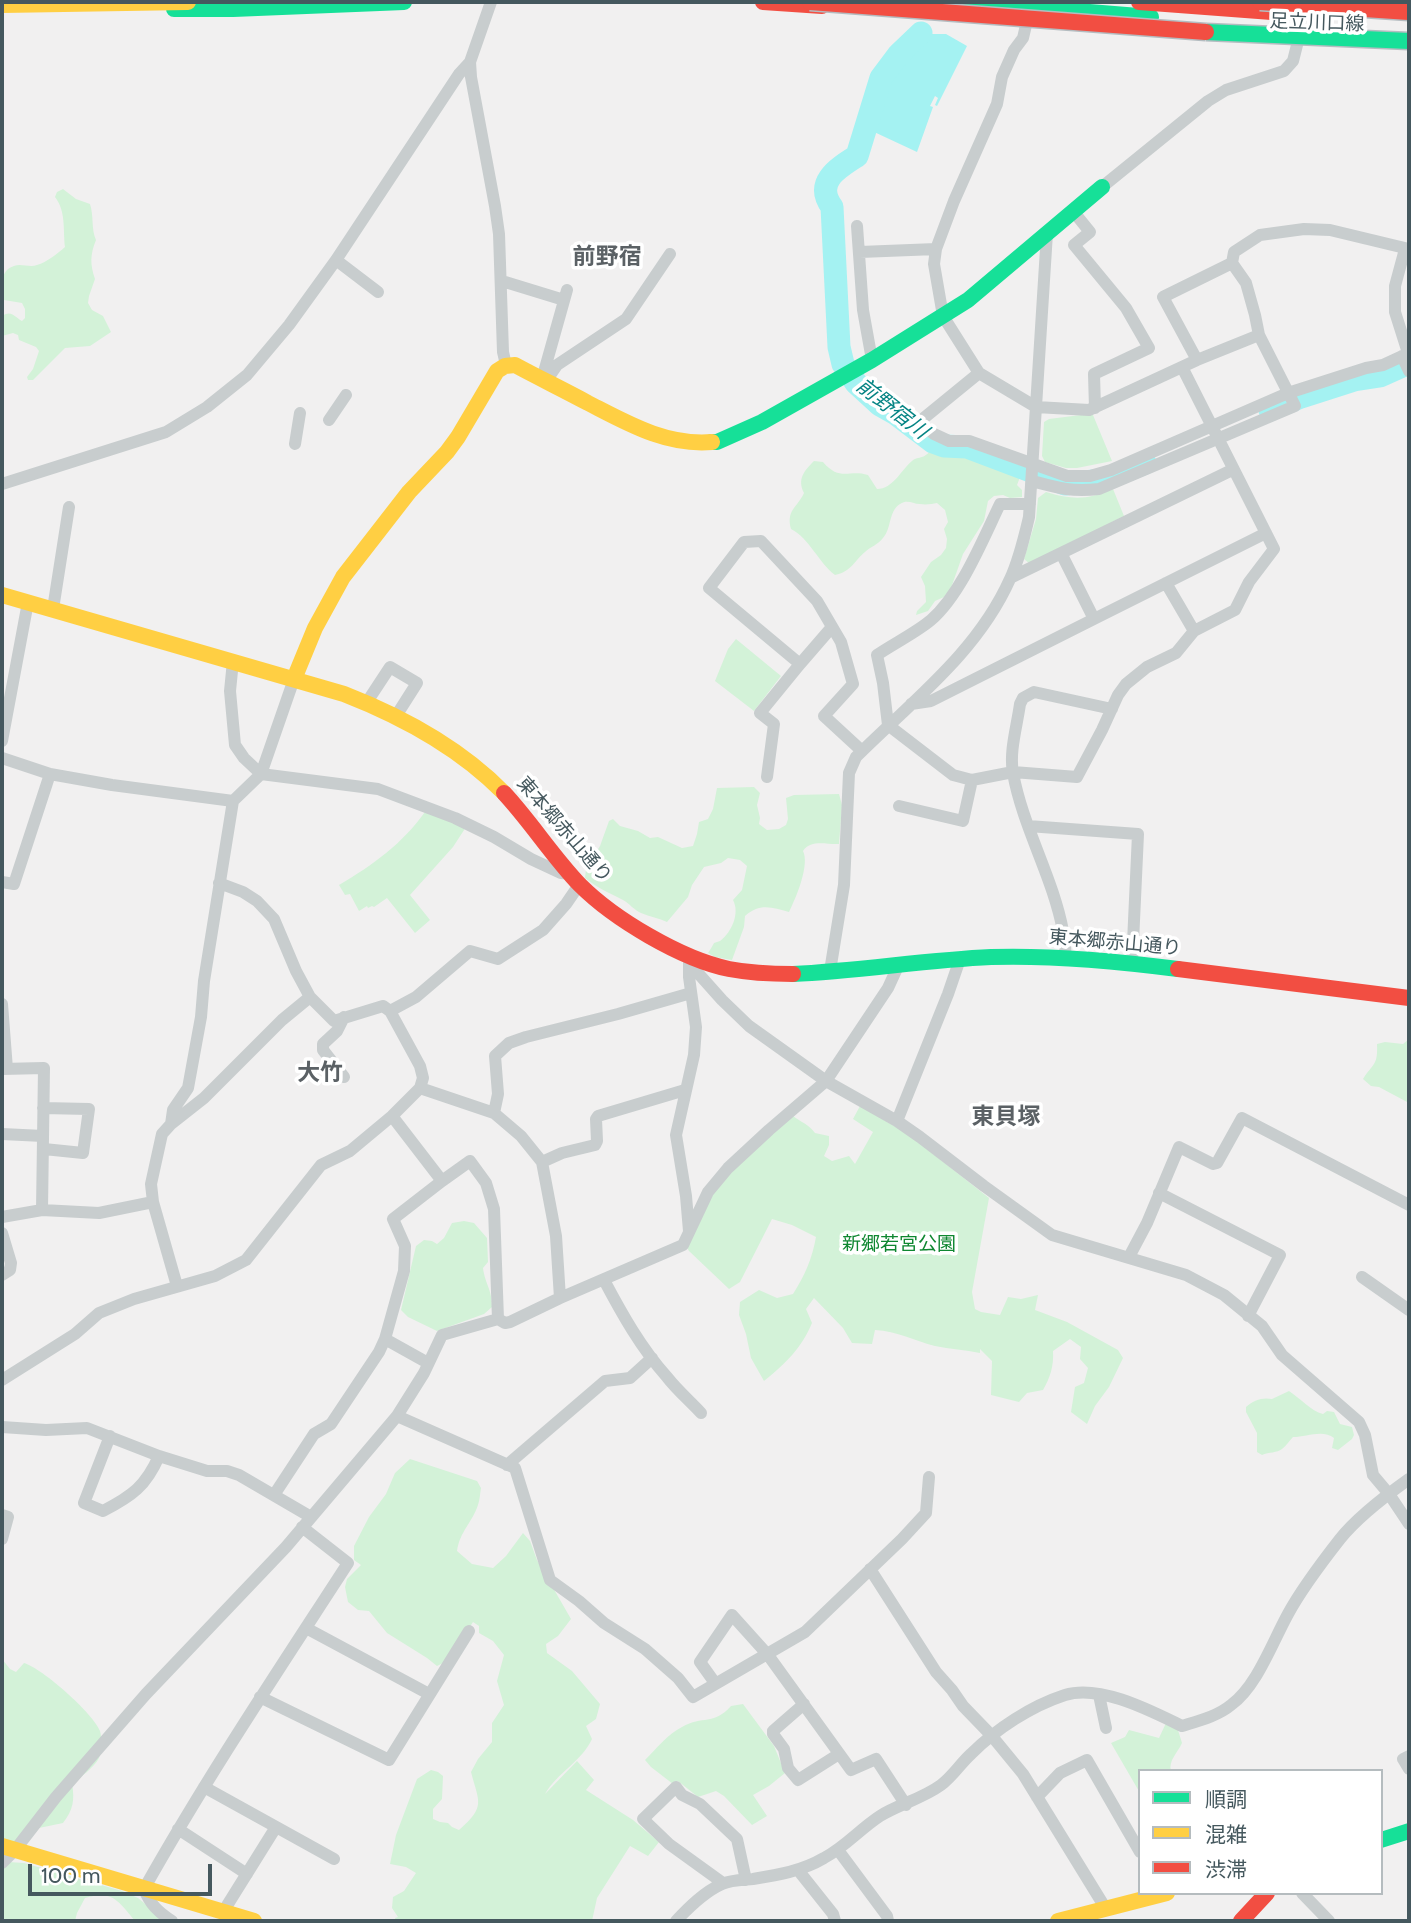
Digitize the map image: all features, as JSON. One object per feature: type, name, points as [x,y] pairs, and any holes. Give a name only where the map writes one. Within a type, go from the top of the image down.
[{"type":"main road","points":[[145,2],[188,2]]},
{"type":"main road","points":[[2,7],[151,2]]},
{"type":"main road","points":[[2,7],[233,9],[404,2]]},
{"type":"main road","name":"足立川口線","points":[[763,2],[1027,21],[1297,45],[1409,44]]},
{"type":"main road","points":[[810,2],[1214,33],[1409,44]]},
{"type":"main road","points":[[967,2],[1216,15],[1409,9]]},
{"type":"main road","points":[[1139,2],[1409,44]]},
{"type":"main road","points":[[1260,2],[1409,9]]},
{"type":"main road","name":"足立川口線","points":[[1334,2],[1409,9]]},
{"type":"main road","points":[[294,679],[315,628],[343,577],[409,492],[447,452],[497,371],[506,365],[515,365],[639,429],[670,439],[718,442],[749,429],[872,360],[968,300],[1102,187]]},
{"type":"main road","name":"東本郷赤山通り","points":[[2,595],[294,679],[367,702],[396,716],[448,747],[492,781],[575,880],[603,904],[690,959],[722,967],[767,973],[830,971],[999,957],[1066,958],[1409,999]]},
{"type":"main road","points":[[1383,1839],[1409,1831]]},
{"type":"main road","points":[[8,1848],[254,1921]]},
{"type":"main road","points":[[1058,1921],[1161,1895]]},
{"type":"main road","points":[[1241,1921],[1265,1895]]},
{"type":"street","points":[[491,2],[470,62],[495,206],[506,365]]},
{"type":"street","points":[[1027,21],[1023,38],[1014,50],[1002,77],[997,104],[936,249],[934,264],[943,316],[979,373],[1036,407],[1090,410],[1197,360],[1259,335]]},
{"type":"street","points":[[1102,187],[1208,100],[1226,90],[1284,71],[1293,61],[1297,45]]},
{"type":"street","points":[[2,484],[166,432],[206,407],[247,374],[289,326],[459,74],[470,62]]},
{"type":"street","points":[[1073,211],[1090,232],[1074,245],[1126,308],[1149,348],[1094,374],[1095,408]]},
{"type":"street","points":[[857,226],[863,310],[872,360]]},
{"type":"street","points":[[1032,481],[1064,490],[1099,489],[1295,406],[1259,335],[1246,283],[1232,262],[1234,252],[1261,234],[1304,229],[1330,230],[1407,249],[1395,286],[1395,312],[1409,371]]},
{"type":"street","points":[[830,971],[844,885],[849,773],[856,757],[949,668],[970,644],[1012,577],[1022,547],[1029,517],[1032,481],[1047,233]]},
{"type":"street","points":[[860,252],[936,249]]},
{"type":"street","points":[[544,380],[557,365],[626,319],[670,254]]},
{"type":"street","points":[[336,260],[378,292]]},
{"type":"street","points":[[1197,360],[1163,298],[1232,262]]},
{"type":"street","points":[[502,281],[565,295],[544,380]]},
{"type":"street","points":[[1395,312],[1409,308]]},
{"type":"street","points":[[979,373],[919,422],[934,434],[949,440],[970,441],[1067,476],[1090,476],[1111,470],[1289,393],[1383,365],[1406,354]]},
{"type":"street","points":[[1030,504],[1000,504],[972,562],[952,595],[932,620],[877,654],[888,725],[953,775],[972,780],[1013,772],[1077,777],[1126,684],[1147,667],[1176,653],[1194,631],[1235,610],[1249,582],[1274,549],[1182,367]]},
{"type":"street","points":[[329,420],[346,395]]},
{"type":"street","points":[[295,444],[300,413]]},
{"type":"street","points":[[1012,577],[1233,470]]},
{"type":"street","points":[[53,609],[69,508]]},
{"type":"street","points":[[910,704],[931,701],[1266,533]]},
{"type":"street","points":[[800,664],[709,588],[744,542],[761,541],[817,601],[841,642],[853,684],[824,716],[862,751]]},
{"type":"street","points":[[1061,553],[1094,619]]},
{"type":"street","points":[[1166,583],[1194,631]]},
{"type":"street","points":[[2,741],[28,601]]},
{"type":"street","points":[[767,777],[774,724],[760,713],[832,627]]},
{"type":"street","points":[[233,661],[230,691],[235,745],[261,774],[378,789],[455,818],[575,880],[566,904],[543,930],[498,959],[470,951],[416,997],[390,1011]]},
{"type":"street","points":[[367,702],[390,667],[417,683],[396,716]]},
{"type":"street","points":[[171,1124],[173,1110],[188,1088],[233,800],[261,774],[294,679]]},
{"type":"street","points":[[1066,958],[1063,931],[1013,772],[1012,760],[1020,704],[1023,698],[1034,692],[1112,709]]},
{"type":"street","points":[[2,758],[50,774],[111,785],[233,800]]},
{"type":"street","points":[[2,882],[14,884],[50,774]]},
{"type":"street","points":[[899,806],[963,821],[972,780]]},
{"type":"street","points":[[1028,826],[1138,834],[1132,964]]},
{"type":"street","points":[[2,1380],[75,1334],[99,1313],[134,1299],[215,1276],[246,1260],[321,1165],[350,1151],[392,1116],[419,1088],[423,1077],[420,1066],[390,1011],[383,1006],[334,1021],[310,997],[274,919],[257,901],[243,892],[219,883]]},
{"type":"street","points":[[689,1233],[676,1135],[694,1055],[696,1027],[690,959]]},
{"type":"street","points":[[690,959],[722,1000],[750,1026],[827,1082],[897,1121],[1052,1234],[1194,1279],[1224,1295],[1262,1326],[1282,1355],[1359,1422],[1365,1435],[1373,1475],[1409,1524]]},
{"type":"street","points":[[897,1121],[960,959]]},
{"type":"street","points":[[2,1863],[8,1848],[146,1694],[244,1592],[397,1416],[424,1373],[442,1335],[498,1319],[510,1322],[683,1245],[708,1192],[728,1168],[827,1082],[888,988],[899,964]]},
{"type":"street","points":[[494,1113],[498,1094],[495,1056],[509,1043],[691,993]]},
{"type":"street","points":[[177,1286],[153,1202],[151,1184],[162,1134],[204,1098],[282,1020],[310,997]]},
{"type":"street","points":[[2,1004],[4,1069],[44,1068],[42,1210]]},
{"type":"street","points":[[344,1017],[337,1031],[323,1044],[323,1050],[344,1077]]},
{"type":"street","points":[[419,1088],[494,1113],[521,1136],[542,1162],[556,1236],[560,1298]]},
{"type":"street","points":[[542,1162],[562,1153],[595,1145],[598,1116],[685,1090]]},
{"type":"street","points":[[2,1134],[83,1153],[89,1109],[43,1108]]},
{"type":"street","points":[[392,1116],[442,1181]]},
{"type":"street","points":[[1129,1257],[1147,1223],[1179,1147],[1213,1164],[1217,1163],[1242,1118],[1409,1205]]},
{"type":"street","points":[[274,1495],[314,1434],[331,1424],[385,1339],[404,1271],[405,1246],[393,1219],[470,1161],[486,1183],[494,1209],[498,1319]]},
{"type":"street","points":[[1159,1193],[1280,1255],[1248,1315]]},
{"type":"street","points":[[2,1217],[42,1210],[99,1213],[153,1202]]},
{"type":"street","points":[[2,1233],[11,1263],[10,1270],[2,1275]]},
{"type":"street","points":[[1362,1277],[1409,1310]]},
{"type":"street","points":[[604,1280],[621,1313],[652,1358],[701,1413]]},
{"type":"street","points":[[385,1339],[428,1363]]},
{"type":"street","points":[[507,1465],[605,1381],[630,1378],[652,1358]]},
{"type":"street","points":[[397,1416],[515,1468],[550,1580],[604,1623],[645,1649],[678,1678],[693,1697],[805,1632],[926,1513],[929,1476]]},
{"type":"street","points":[[2,1427],[87,1428],[207,1471],[227,1471],[239,1475],[274,1495],[307,1522],[348,1563],[260,1697],[144,1889],[156,1910],[172,1921]]},
{"type":"street","points":[[110,1436],[84,1503],[103,1511],[122,1501],[145,1482],[159,1456]]},
{"type":"street","points":[[676,1921],[687,1909],[723,1884],[798,1870],[822,1860],[883,1814],[925,1796],[949,1779],[967,1757],[991,1735],[1034,1709],[1067,1694],[1099,1695],[1149,1710],[1182,1726],[1230,1707],[1243,1696],[1289,1612],[1342,1536],[1409,1479]]},
{"type":"street","points":[[2,1515],[8,1517],[2,1539]]},
{"type":"street","points":[[870,1569],[936,1672],[1023,1774],[1106,1909]]},
{"type":"street","points":[[715,1683],[700,1662],[732,1615],[768,1655],[851,1770],[876,1759],[906,1805]]},
{"type":"street","points":[[306,1628],[429,1694]]},
{"type":"street","points":[[260,1697],[389,1760],[469,1631]]},
{"type":"street","points":[[1099,1695],[1106,1728]]},
{"type":"street","points":[[804,1704],[772,1734],[784,1749],[788,1768],[798,1780],[839,1754]]},
{"type":"street","points":[[1409,1756],[1403,1759],[1409,1769]]},
{"type":"street","points":[[1037,1797],[1060,1773],[1087,1760],[1138,1849]]},
{"type":"street","points":[[204,1787],[334,1859]]},
{"type":"street","points":[[723,1884],[669,1844],[643,1819],[676,1787],[682,1795],[700,1804],[737,1839],[747,1880]]},
{"type":"street","points":[[223,1912],[276,1827]]},
{"type":"street","points":[[178,1829],[247,1874]]},
{"type":"street","points":[[838,1850],[888,1921]]},
{"type":"street","points":[[798,1870],[833,1914],[835,1921]]},
{"type":"street","points":[[1303,1895],[1329,1921]]},
{"type":"green space","points":[[63,189],[76,199],[90,204],[96,240],[91,260],[95,279],[88,303],[92,310],[103,316],[111,332],[90,346],[65,348],[33,380],[28,380],[39,351],[19,340],[18,335],[13,333],[2,336],[2,316],[10,314],[22,321],[25,318],[25,309],[22,303],[4,300],[2,280],[9,268],[41,264],[65,247],[62,214],[55,197],[57,192]]},
{"type":"green space","points":[[1093,415],[1112,461],[1077,468],[1045,462],[1042,456],[1044,422]]},
{"type":"green space","points":[[932,450],[966,452],[1022,472],[1017,485],[1022,490],[1022,497],[994,496],[988,501],[984,521],[963,554],[951,588],[944,597],[935,601],[928,611],[916,615],[926,602],[925,586],[921,577],[931,562],[946,548],[944,529],[948,522],[945,510],[937,503],[900,504],[896,507],[888,530],[881,540],[849,569],[835,575],[804,539],[791,529],[790,517],[804,493],[801,484],[803,476],[814,461],[823,462],[835,472],[868,475],[877,489],[888,486],[913,460]]},
{"type":"green space","points":[[1113,489],[1124,516],[1030,564],[1024,559],[1036,519],[1038,498],[1046,492],[1080,498]]},
{"type":"green space","points":[[736,639],[781,676],[754,711],[715,681],[728,649]]},
{"type":"green space","points":[[754,787],[760,793],[757,805],[759,824],[767,830],[786,825],[786,798],[794,795],[839,794],[842,805],[839,844],[815,844],[806,847],[803,851],[805,864],[801,881],[789,912],[761,908],[745,916],[744,927],[732,960],[708,953],[714,943],[728,933],[734,922],[736,911],[733,900],[742,890],[747,866],[740,860],[728,858],[721,863],[704,867],[692,885],[688,897],[667,922],[639,912],[585,878],[586,869],[600,846],[609,821],[613,819],[620,826],[650,838],[658,837],[682,848],[693,846],[699,822],[708,819],[713,809],[717,788]]},
{"type":"green space","points":[[425,812],[466,827],[453,847],[410,895],[430,920],[415,933],[387,898],[374,907],[367,906],[359,911],[350,894],[345,895],[339,885],[386,853],[407,834]]},
{"type":"green space","points":[[1409,1039],[1409,1103],[1379,1087],[1371,1086],[1363,1079],[1376,1061],[1377,1044],[1403,1044]]},
{"type":"green space","name":"新郷若宮公園","points":[[860,1106],[908,1134],[989,1198],[972,1292],[975,1309],[1000,1315],[1008,1297],[1021,1299],[1038,1295],[1035,1310],[1067,1322],[1118,1350],[1123,1358],[1087,1424],[1071,1412],[1075,1387],[1084,1383],[1088,1368],[1080,1359],[1081,1347],[1070,1339],[1053,1351],[1051,1372],[1043,1390],[1027,1393],[1019,1402],[991,1395],[992,1361],[980,1349],[980,1353],[941,1347],[875,1330],[872,1344],[852,1343],[843,1328],[814,1298],[806,1309],[812,1323],[803,1340],[786,1362],[764,1381],[751,1358],[739,1315],[740,1302],[759,1290],[777,1298],[793,1294],[807,1267],[816,1237],[772,1219],[740,1282],[729,1289],[685,1244],[724,1175],[792,1115],[815,1133],[829,1136],[829,1145],[824,1156],[832,1161],[849,1156],[855,1164],[873,1132],[853,1119]]},
{"type":"green space","points":[[452,1223],[474,1223],[487,1238],[488,1262],[483,1268],[492,1307],[484,1314],[437,1331],[408,1317],[401,1310],[416,1246],[424,1240],[437,1244],[444,1238]]},
{"type":"green space","points":[[1289,1391],[1323,1414],[1327,1411],[1334,1412],[1340,1424],[1352,1427],[1352,1439],[1338,1450],[1332,1448],[1334,1438],[1330,1435],[1293,1437],[1280,1450],[1262,1455],[1257,1452],[1257,1433],[1246,1407],[1258,1400],[1272,1399]]},
{"type":"green space","points":[[410,1459],[477,1481],[481,1488],[478,1505],[457,1551],[472,1564],[493,1568],[523,1533],[530,1541],[537,1560],[571,1619],[558,1636],[546,1644],[547,1653],[572,1671],[600,1704],[596,1719],[586,1726],[592,1739],[588,1747],[545,1794],[577,1761],[594,1780],[586,1790],[633,1820],[659,1842],[648,1856],[630,1846],[597,1898],[592,1921],[396,1921],[395,1918],[398,1917],[392,1908],[393,1897],[404,1891],[416,1873],[406,1867],[390,1864],[396,1835],[417,1779],[431,1770],[443,1776],[442,1799],[433,1809],[433,1819],[448,1823],[459,1830],[477,1809],[478,1798],[471,1772],[492,1742],[492,1723],[504,1705],[497,1681],[504,1655],[493,1641],[479,1633],[479,1626],[473,1622],[447,1661],[437,1666],[387,1633],[369,1611],[358,1610],[348,1602],[345,1587],[347,1579],[361,1565],[354,1560],[354,1546],[369,1517],[386,1494],[395,1473]]},
{"type":"green space","points":[[2,1659],[16,1672],[24,1663],[54,1682],[96,1723],[101,1737],[101,1751],[97,1762],[72,1784],[72,1805],[63,1823],[39,1828],[26,1843],[2,1840]]},
{"type":"green space","points":[[743,1704],[774,1746],[785,1773],[753,1795],[767,1816],[752,1825],[716,1791],[698,1797],[678,1781],[673,1784],[645,1760],[667,1738],[689,1723],[719,1716],[731,1706]]},
{"type":"green space","points":[[1166,1723],[1178,1730],[1182,1743],[1172,1760],[1170,1769],[1138,1769],[1138,1790],[1111,1743],[1125,1737],[1129,1730],[1159,1738]]},
{"type":"green space","points":[[9,1862],[24,1863],[122,1891],[179,1921],[135,1921],[114,1899],[102,1895],[85,1898],[75,1921],[2,1921],[2,1870]]},
{"type":"water","points":[[932,34],[946,34],[967,46],[937,106],[935,105],[938,98],[935,96],[930,106],[933,107],[917,152],[872,131],[891,78]]},
{"type":"waterway","name":"前野宿川","points":[[921,33],[899,54],[881,78],[857,156],[836,171],[827,183],[827,198],[832,207],[839,347],[843,364],[856,383],[880,405],[933,442],[944,446],[967,447],[1065,484],[1103,480],[1145,463]]},
{"type":"waterway","name":"前野宿川","points":[[1270,410],[1354,380],[1380,376],[1409,363]]},
{"type":"traffic: fast","points":[[174,9],[404,2]]},
{"type":"traffic: fast","points":[[967,2],[1151,17]]},
{"type":"traffic: fast","points":[[1206,32],[1409,41]]},
{"type":"traffic: fast","points":[[712,442],[762,422],[872,360],[968,300],[1102,187]]},
{"type":"traffic: fast","points":[[793,974],[966,958],[1015,957],[1085,959],[1178,969]]},
{"type":"traffic: fast","points":[[1383,1839],[1409,1831]]},
{"type":"traffic: slow","points":[[2,5],[188,2]]},
{"type":"traffic: slow","points":[[294,679],[315,628],[343,577],[409,492],[447,452],[497,371],[505,366],[515,365],[647,432],[679,440],[712,442]]},
{"type":"traffic: slow","points":[[2,595],[344,694],[409,723],[429,735],[468,761],[504,793]]},
{"type":"traffic: slow","points":[[2,1846],[254,1921]]},
{"type":"traffic: slow","points":[[1058,1921],[1159,1895]]},
{"type":"traffic: jam","points":[[763,2],[822,6]]},
{"type":"traffic: jam","points":[[810,2],[1206,32]]},
{"type":"traffic: jam","points":[[1139,2],[1285,13]]},
{"type":"traffic: jam","points":[[1260,2],[1409,12]]},
{"type":"traffic: jam","points":[[504,793],[580,885],[629,924],[670,947],[710,964],[745,971],[793,974]]},
{"type":"traffic: jam","points":[[1178,969],[1409,998]]},
{"type":"traffic: jam","points":[[1241,1921],[1265,1895]]},
{"type":"district","name":"前野宿","points":[[607,257]]},
{"type":"district","name":"大竹","points":[[320,1073]]},
{"type":"district","name":"東貝塚","points":[[1006,1117]]}]
